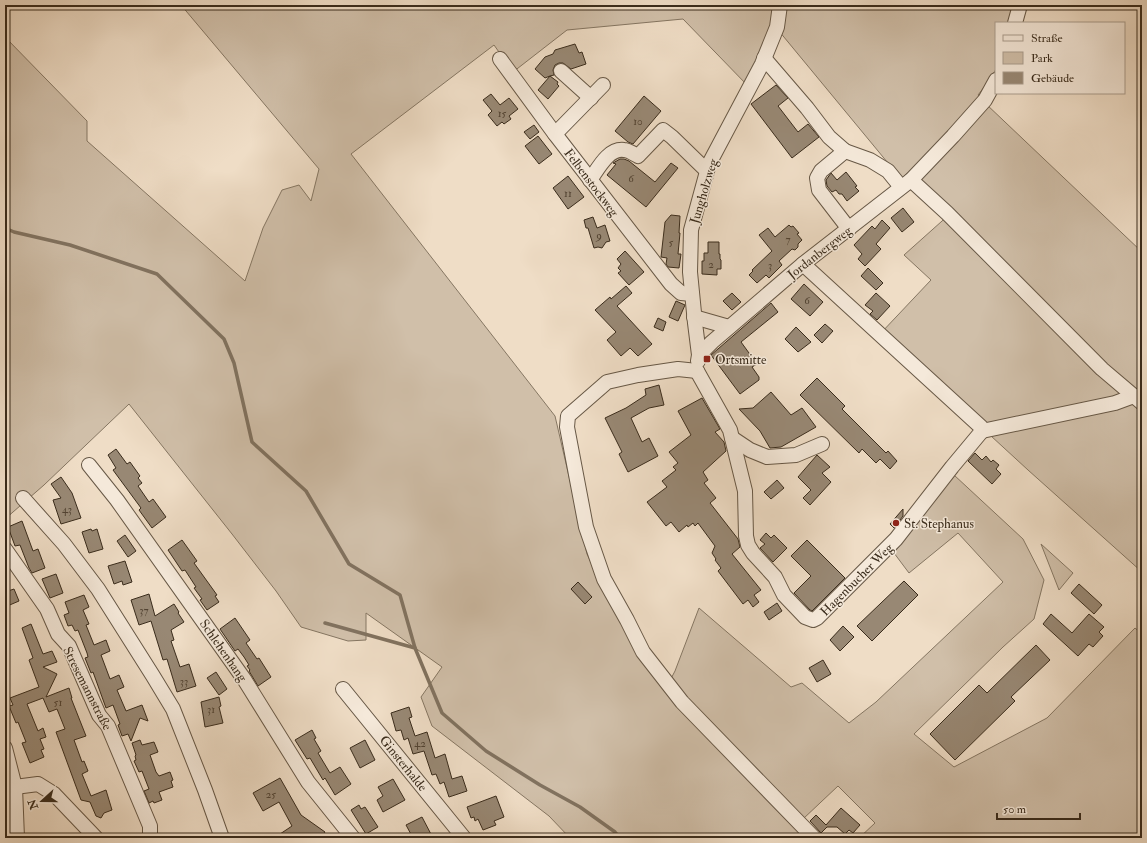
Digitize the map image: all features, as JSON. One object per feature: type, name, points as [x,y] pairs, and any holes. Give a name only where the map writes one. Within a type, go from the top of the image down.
[{"type":"street","name":"Jungholzweg","points":[[697,370],[699,355],[690,272],[691,230],[707,171],[764,58],[777,27],[780,5]]},
{"type":"street","points":[[1015,22],[1020,5]]},
{"type":"street","points":[[764,58],[808,108],[829,137],[845,151],[870,160],[888,171],[947,213],[1102,369],[1138,399]]},
{"type":"street","name":"Felbenstockweg","points":[[500,59],[555,134],[671,284],[681,293],[692,294]]},
{"type":"street","points":[[561,71],[591,98]]},
{"type":"street","name":"Jordanbergweg","points":[[699,355],[729,327],[803,264],[906,183],[953,136],[985,100],[995,82]]},
{"type":"street","points":[[555,134],[603,85]]},
{"type":"street","points":[[590,180],[611,153],[623,150],[638,156],[663,130],[707,171]]},
{"type":"street","points":[[845,151],[821,171],[816,178],[819,190],[848,229]]},
{"type":"street","points":[[803,264],[981,427],[982,431],[1138,399]]},
{"type":"street","points":[[694,317],[729,327]]},
{"type":"street","points":[[697,370],[678,369],[638,375],[607,382],[568,416],[567,427],[586,527],[604,579],[628,620],[643,652],[682,702],[814,838]]},
{"type":"street","name":"Hagenbucher Weg","points":[[697,370],[730,430],[744,491],[746,536],[748,545],[753,553],[775,577],[784,595],[805,617],[813,620],[817,618],[896,539],[982,431]]},
{"type":"street","points":[[732,438],[750,450],[767,457],[796,455],[822,444]]},
{"type":"street","name":"Schlehenhang","points":[[89,465],[126,513],[244,679],[308,782],[353,838]]},
{"type":"street","points":[[23,498],[64,544],[98,589],[173,709],[222,838]]},
{"type":"street","name":"Stresemannstraße","points":[[5,549],[47,609],[58,634],[69,646],[99,715],[108,726],[141,803],[150,826],[150,838]]},
{"type":"street","name":"Ginsterhalde","points":[[344,689],[464,838]]},
{"type":"street","points":[[5,748],[15,787],[17,838]]},
{"type":"street","points":[[15,787],[38,784],[54,794],[96,838]]},
{"type":"green space","points":[[181,5],[765,5],[767,7],[783,11],[783,5],[1017,5],[1012,22],[995,22],[995,71],[978,95],[1142,252],[1142,572],[880,334],[931,280],[904,255],[951,213],[902,180],[774,25],[748,86],[683,19],[567,30],[513,72],[494,45],[351,154],[555,416],[587,554],[609,599],[666,688],[675,671],[699,608],[791,687],[802,683],[849,723],[876,702],[1003,582],[958,533],[909,573],[894,553],[929,505],[954,475],[1023,539],[1044,580],[1034,619],[1003,647],[914,734],[954,767],[1047,718],[1135,628],[1142,634],[1142,838],[859,838],[875,823],[838,786],[803,819],[821,838],[570,838],[549,816],[432,726],[421,697],[442,667],[366,613],[366,640],[348,641],[301,627],[276,591],[129,404],[44,485],[5,519],[5,37],[87,121],[87,141],[245,281],[263,228],[282,190],[299,185],[311,201],[319,169]]},
{"type":"green space","points":[[1041,544],[1073,573],[1059,590]]},
{"type":"building","points":[[575,44],[579,53],[582,52],[586,64],[571,69],[563,63],[559,63],[555,65],[553,70],[554,75],[545,78],[535,69],[545,57],[553,54],[555,50]]},
{"type":"building","points":[[550,76],[558,82],[557,84],[559,86],[548,99],[538,90]]},
{"type":"building","points":[[776,85],[788,98],[778,106],[798,132],[808,124],[819,137],[792,158],[751,104]]},
{"type":"building","points":[[491,94],[500,105],[509,98],[518,109],[509,116],[511,119],[504,124],[502,122],[497,126],[488,115],[492,111],[483,100]]},
{"type":"building","points":[[644,96],[661,111],[633,144],[628,142],[615,131]]},
{"type":"building","points":[[534,125],[539,132],[530,139],[524,132]]},
{"type":"building","points":[[538,136],[552,154],[539,164],[525,146]]},
{"type":"building","points":[[620,159],[629,161],[655,182],[671,163],[678,168],[646,207],[607,175],[616,164],[613,163]]},
{"type":"building","points":[[846,172],[859,191],[847,201],[842,194],[839,194],[836,190],[832,192],[827,186],[826,180],[831,173],[837,180]]},
{"type":"building","points":[[568,176],[584,197],[568,209],[553,188]]},
{"type":"building","points":[[903,208],[914,222],[902,232],[891,218]]},
{"type":"building","points":[[671,215],[680,216],[678,254],[681,254],[679,268],[668,267],[666,264],[667,258],[661,257],[665,222]]},
{"type":"building","points":[[593,217],[597,228],[605,225],[610,241],[606,242],[602,248],[594,248],[588,228],[586,228],[584,220]]},
{"type":"building","points":[[882,220],[890,228],[876,244],[881,249],[865,266],[858,259],[862,254],[854,245],[872,226],[875,229]]},
{"type":"building","points":[[789,225],[791,227],[793,226],[799,233],[797,234],[802,240],[795,250],[792,249],[779,261],[782,265],[769,278],[766,275],[757,283],[749,275],[753,271],[752,270],[772,251],[759,235],[768,228],[775,237]]},
{"type":"building","points":[[708,242],[719,242],[721,269],[717,269],[717,275],[702,274],[702,261],[704,261],[704,253],[708,253]]},
{"type":"building","points":[[625,251],[644,272],[629,285],[618,273],[621,271],[618,268],[621,264],[617,259]]},
{"type":"building","points":[[868,268],[883,283],[876,290],[861,276]]},
{"type":"building","points":[[804,284],[823,302],[810,316],[791,299]]},
{"type":"building","points":[[626,286],[632,293],[617,306],[652,344],[638,356],[630,348],[621,356],[607,340],[616,332],[595,310]]},
{"type":"building","points":[[732,293],[741,302],[732,310],[723,301]]},
{"type":"building","points":[[876,293],[890,306],[877,320],[870,314],[873,311],[865,305]]},
{"type":"building","points":[[676,301],[685,305],[678,321],[669,317]]},
{"type":"building","points":[[771,303],[778,312],[741,342],[757,364],[752,367],[759,377],[759,380],[740,394],[711,355]]},
{"type":"building","points":[[658,318],[666,322],[663,331],[654,327]]},
{"type":"building","points":[[825,324],[833,331],[822,343],[814,335]]},
{"type":"building","points":[[796,327],[811,342],[798,352],[785,339]]},
{"type":"building","points":[[817,378],[845,406],[842,409],[886,453],[888,451],[897,461],[890,469],[880,459],[876,463],[862,449],[859,453],[800,395]]},
{"type":"building","points":[[659,385],[664,405],[649,408],[631,418],[642,442],[649,438],[658,456],[628,472],[619,454],[622,452],[605,418],[626,408],[646,395],[645,389]]},
{"type":"building","points":[[771,392],[791,415],[802,408],[816,427],[781,447],[770,448],[760,431],[739,409],[753,408]]},
{"type":"building","points":[[702,398],[720,429],[715,432],[724,442],[726,451],[703,472],[708,480],[704,483],[716,498],[710,503],[738,539],[740,547],[732,554],[761,590],[754,595],[759,602],[753,607],[748,600],[743,604],[718,571],[721,568],[712,553],[715,546],[698,523],[695,526],[693,523],[688,527],[687,525],[679,532],[671,522],[666,526],[647,502],[667,487],[662,481],[676,470],[673,467],[678,463],[669,452],[691,435],[678,411]]},
{"type":"building","points":[[116,449],[127,464],[130,462],[140,476],[138,478],[142,483],[138,486],[149,502],[153,499],[166,517],[152,528],[139,510],[141,508],[113,470],[116,468],[108,455]]},
{"type":"building","points":[[975,453],[982,460],[986,456],[991,462],[993,460],[999,465],[996,469],[1001,474],[992,484],[968,461]]},
{"type":"building","points":[[817,455],[830,467],[822,473],[831,482],[810,505],[803,498],[811,490],[798,477]]},
{"type":"building","points":[[61,477],[72,493],[81,518],[61,524],[53,500],[61,498],[51,484]]},
{"type":"building","points":[[777,480],[784,488],[771,499],[764,492]]},
{"type":"building","name":"St. Stephanus","points":[[903,509],[903,516],[894,528],[890,524]]},
{"type":"building","points":[[22,521],[33,551],[38,549],[45,568],[32,573],[20,545],[15,546],[8,527]]},
{"type":"building","points":[[91,529],[92,531],[97,529],[103,549],[89,553],[82,532]]},
{"type":"building","points":[[766,533],[771,538],[774,535],[787,548],[773,562],[760,548],[765,544],[760,540]]},
{"type":"building","points":[[125,535],[136,551],[128,557],[117,541]]},
{"type":"building","points":[[182,540],[197,561],[194,563],[217,595],[215,596],[219,602],[207,610],[200,600],[202,599],[194,588],[196,587],[185,570],[182,571],[168,550]]},
{"type":"building","points":[[807,540],[845,578],[812,611],[794,593],[811,576],[791,556]]},
{"type":"building","points":[[125,561],[132,582],[123,585],[122,581],[114,584],[108,566]]},
{"type":"building","points":[[56,574],[63,593],[50,598],[42,579]]},
{"type":"building","points":[[904,581],[918,595],[872,641],[857,626]]},
{"type":"building","points":[[578,582],[592,597],[585,604],[571,589]]},
{"type":"building","points":[[1079,584],[1102,605],[1094,614],[1071,593]]},
{"type":"building","points":[[14,589],[19,601],[5,607],[5,592]]},
{"type":"building","points":[[149,594],[155,616],[174,604],[179,612],[178,613],[184,622],[171,630],[174,640],[171,641],[180,667],[189,664],[196,686],[177,692],[167,659],[163,660],[151,621],[139,625],[131,600]]},
{"type":"building","points":[[84,595],[89,607],[83,610],[89,624],[86,625],[94,645],[106,640],[110,651],[101,655],[110,679],[119,675],[124,687],[117,690],[126,711],[142,705],[148,721],[140,718],[131,741],[128,734],[122,736],[118,725],[120,724],[113,705],[106,708],[93,672],[91,673],[85,658],[88,657],[87,653],[78,630],[75,631],[72,625],[68,626],[64,615],[69,613],[65,602]]},
{"type":"building","points":[[777,603],[782,611],[769,620],[764,612]]},
{"type":"building","points":[[1051,614],[1072,633],[1089,614],[1104,627],[1099,632],[1103,636],[1093,647],[1089,644],[1078,656],[1043,624]]},
{"type":"building","points":[[235,618],[250,640],[246,643],[257,659],[259,658],[271,677],[258,686],[249,671],[250,670],[247,666],[249,665],[244,657],[238,649],[235,651],[220,629]]},
{"type":"building","points":[[31,624],[43,654],[52,651],[57,662],[43,667],[57,674],[46,697],[69,688],[71,698],[86,736],[74,740],[82,762],[84,761],[88,771],[82,774],[91,796],[106,790],[112,810],[104,813],[101,818],[96,816],[90,802],[81,800],[56,732],[65,729],[57,709],[49,712],[43,698],[27,704],[38,731],[43,728],[46,737],[40,739],[44,749],[41,750],[44,757],[30,763],[22,743],[26,742],[18,722],[16,723],[9,706],[13,705],[10,698],[39,687],[29,660],[33,658],[22,628]]},
{"type":"building","points":[[843,626],[854,637],[840,651],[830,640]]},
{"type":"building","points":[[1036,645],[1050,660],[1011,697],[1015,701],[955,760],[930,734],[979,685],[987,693]]},
{"type":"building","points":[[823,660],[831,674],[817,682],[809,668]]},
{"type":"building","points":[[216,672],[227,689],[219,695],[207,678]]},
{"type":"building","points":[[219,697],[221,706],[219,707],[223,723],[205,727],[201,702]]},
{"type":"building","points":[[409,707],[412,717],[409,718],[415,736],[427,732],[435,758],[445,754],[452,779],[462,776],[467,791],[449,797],[444,782],[440,784],[436,774],[432,775],[424,751],[413,754],[408,738],[404,740],[401,730],[396,731],[391,713]]},
{"type":"building","points":[[312,730],[316,738],[314,739],[321,751],[318,753],[330,773],[340,767],[351,784],[335,795],[325,778],[323,780],[310,758],[307,759],[295,740]]},
{"type":"building","points":[[140,740],[142,745],[154,742],[158,752],[150,755],[156,772],[159,776],[170,772],[173,780],[171,781],[173,787],[159,792],[162,800],[154,803],[153,801],[149,803],[144,791],[149,789],[142,771],[139,772],[134,761],[136,760],[136,755],[132,743]]},
{"type":"building","points":[[365,740],[375,760],[360,768],[350,748]]},
{"type":"building","points":[[280,778],[301,815],[325,832],[321,838],[274,838],[292,826],[279,802],[263,811],[253,793]]},
{"type":"building","points":[[393,779],[405,800],[383,812],[377,800],[383,796],[378,787]]},
{"type":"building","points":[[496,796],[504,817],[494,821],[496,825],[483,830],[478,819],[475,821],[474,817],[471,818],[467,807]]},
{"type":"building","points":[[359,805],[361,809],[365,807],[378,827],[366,834],[351,810]]},
{"type":"building","points":[[841,808],[860,825],[853,833],[849,830],[845,834],[837,827],[827,827],[821,833],[810,821],[816,815],[826,825]]},
{"type":"building","points":[[422,817],[433,838],[413,838],[406,825]]},
{"type":"waterway","points":[[5,228],[14,232],[70,245],[157,274],[224,339],[234,363],[252,442],[306,491],[349,564],[400,595],[415,648]]},
{"type":"waterway","points":[[325,623],[415,648],[442,713],[486,751],[540,785],[580,807],[615,832],[620,838]]},
{"type":"place","name":"Ortsmitte","points":[[707,359]]},
{"type":"place","name":"St. Stephanus","points":[[896,523]]}]
